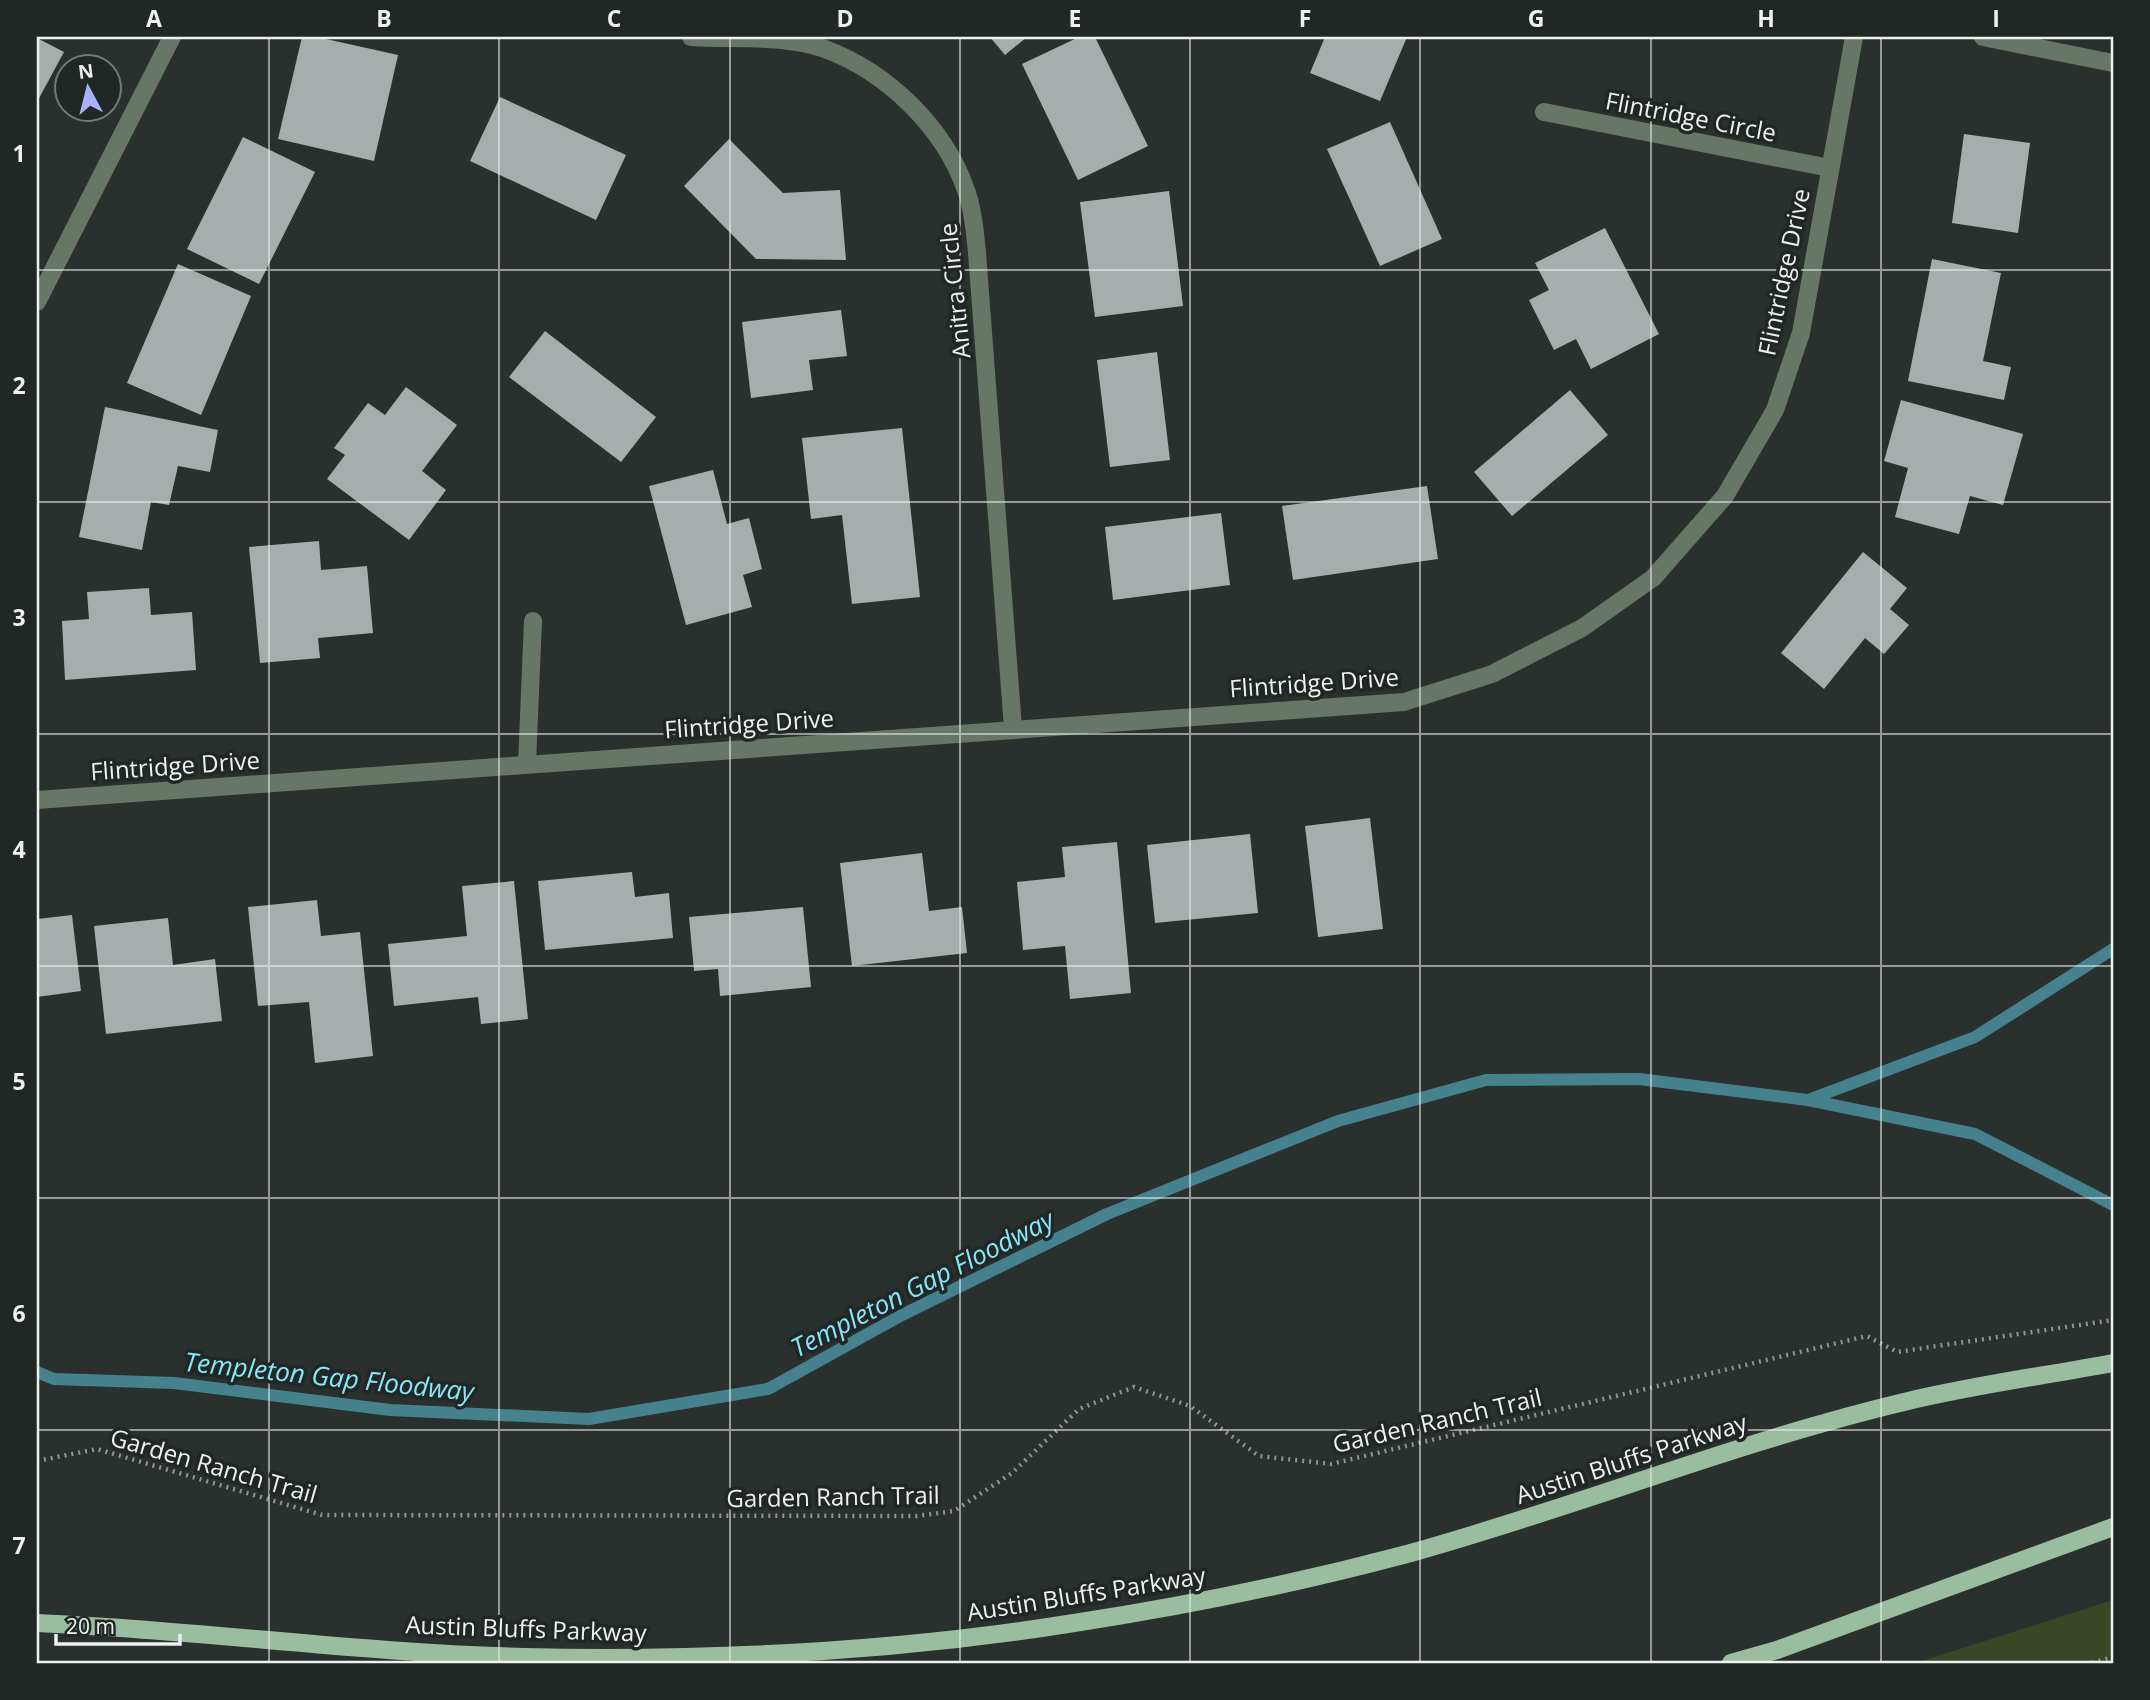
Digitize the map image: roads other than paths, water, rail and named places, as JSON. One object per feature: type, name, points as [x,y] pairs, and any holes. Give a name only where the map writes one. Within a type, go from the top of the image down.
[{"type":"main road","name":"Austin Bluffs Parkway","points":[[37,1623],[142,1628],[519,1657],[701,1658],[883,1647],[1074,1623],[1291,1583],[1410,1553],[1732,1451],[1905,1401],[2113,1363]]},
{"type":"main road","points":[[1731,1663],[1777,1650],[2113,1527]]},
{"type":"street","points":[[37,302],[172,37]]},
{"type":"street","name":"Anitra Circle","points":[[691,37],[773,39],[824,49],[862,68],[902,96],[926,121],[949,154],[966,190],[976,242],[1013,728]]},
{"type":"street","name":"Flintridge Drive","points":[[37,800],[1404,702],[1492,674],[1582,628],[1653,578],[1725,496],[1775,410],[1801,332],[1854,37]]},
{"type":"street","points":[[1983,37],[2113,63]]},
{"type":"street","name":"Flintridge Circle","points":[[1544,112],[1830,168]]},
{"type":"street","points":[[527,764],[533,621]]},
{"type":"waterway","name":"Templeton Gap Floodway","points":[[1808,1100],[1975,1037],[2113,949]]},
{"type":"waterway","name":"Templeton Gap Floodway","points":[[37,1372],[54,1379],[174,1383],[390,1410],[589,1419],[768,1389],[902,1315],[1107,1214],[1338,1121],[1486,1080],[1639,1079],[1808,1100],[1975,1134],[2113,1205]]}]
